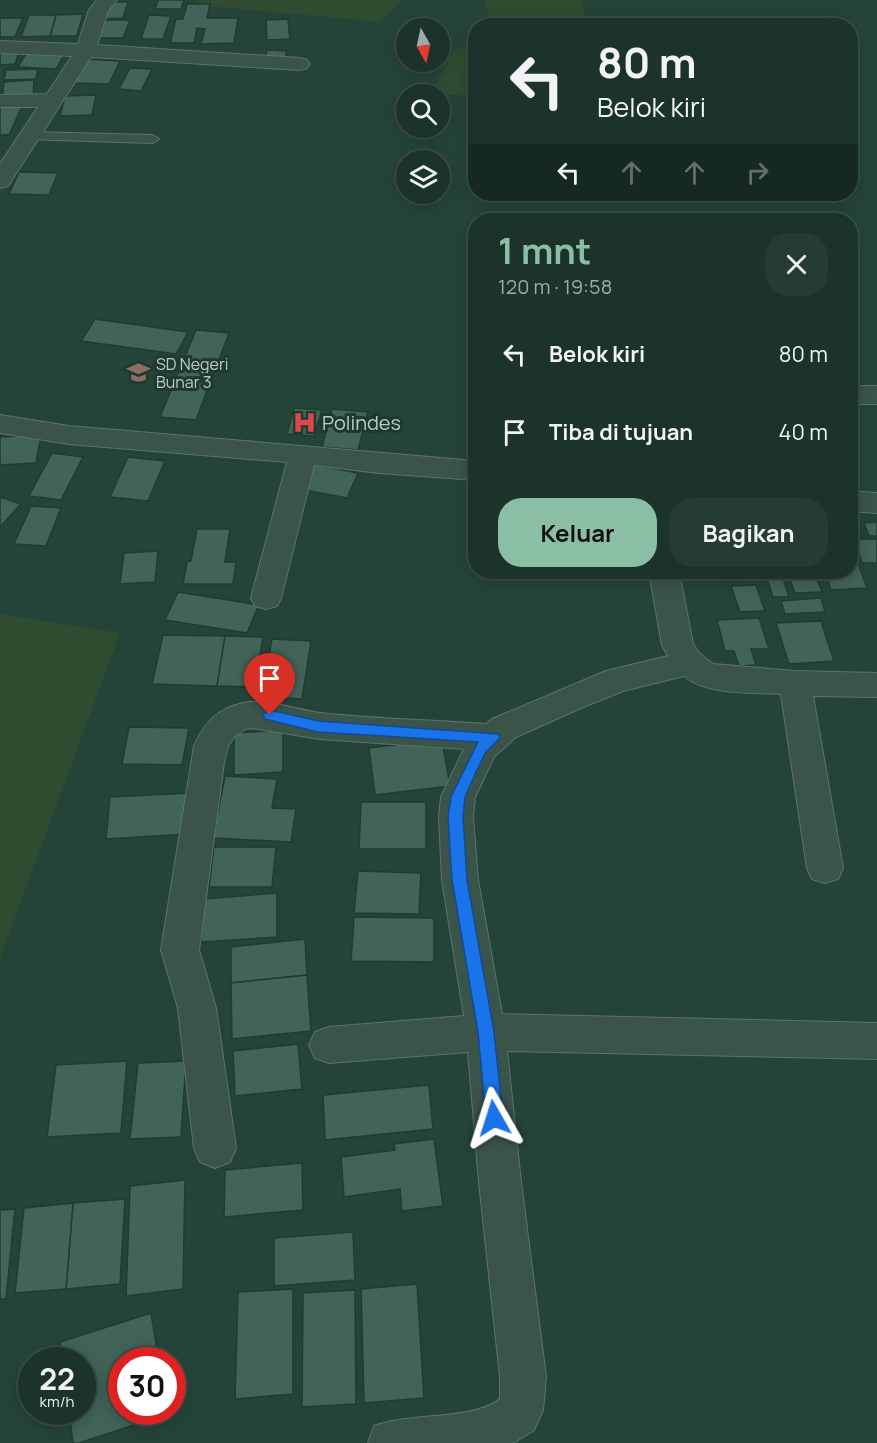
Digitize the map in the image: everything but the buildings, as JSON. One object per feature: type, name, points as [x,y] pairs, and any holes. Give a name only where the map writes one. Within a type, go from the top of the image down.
[{"type":"street","points":[[0,181],[86,50],[99,10],[106,0]]},
{"type":"street","points":[[0,47],[86,50],[192,59],[300,64]]},
{"type":"street","points":[[0,101],[52,100]]},
{"type":"street","points":[[858,395],[877,395]]},
{"type":"street","points":[[0,424],[69,435],[468,470]]},
{"type":"street","points":[[266,598],[303,454]]},
{"type":"street","points":[[858,502],[877,503]]},
{"type":"street","points":[[665,579],[678,645],[689,663],[704,674],[720,678],[795,683],[877,685]]},
{"type":"street","points":[[391,1443],[496,1428],[518,1414],[523,1399],[523,1377],[500,1182],[486,1032],[460,880],[456,817],[458,797],[481,748],[504,728],[578,695],[646,672],[689,663]]},
{"type":"street","points":[[795,683],[825,868]]},
{"type":"street","points":[[215,1148],[197,1008],[180,950],[207,762],[210,746],[219,728],[242,717],[270,715],[318,726],[493,738]]},
{"type":"street","points":[[329,1045],[486,1032],[877,1041]]},
{"type":"lane","points":[[29,136],[153,139]]},
{"type":"green space","points":[[195,0],[402,0],[380,22],[207,6]]},
{"type":"green space","points":[[484,0],[582,0],[585,18],[490,18]]},
{"type":"green space","points":[[468,46],[468,96],[450,95],[450,84],[436,84],[442,72],[450,72],[450,57],[453,51]]},
{"type":"green space","points":[[0,614],[120,633],[0,958]]},
{"type":"place","name":"SD Negeri Bunar 3","points":[[138,373]]},
{"type":"place","name":"Polindes","points":[[304,422]]},
{"type":"route","points":[[270,715],[318,726],[406,730],[493,738],[481,748],[469,772],[458,797],[456,817],[460,880],[486,1032],[494,1118]]}]
